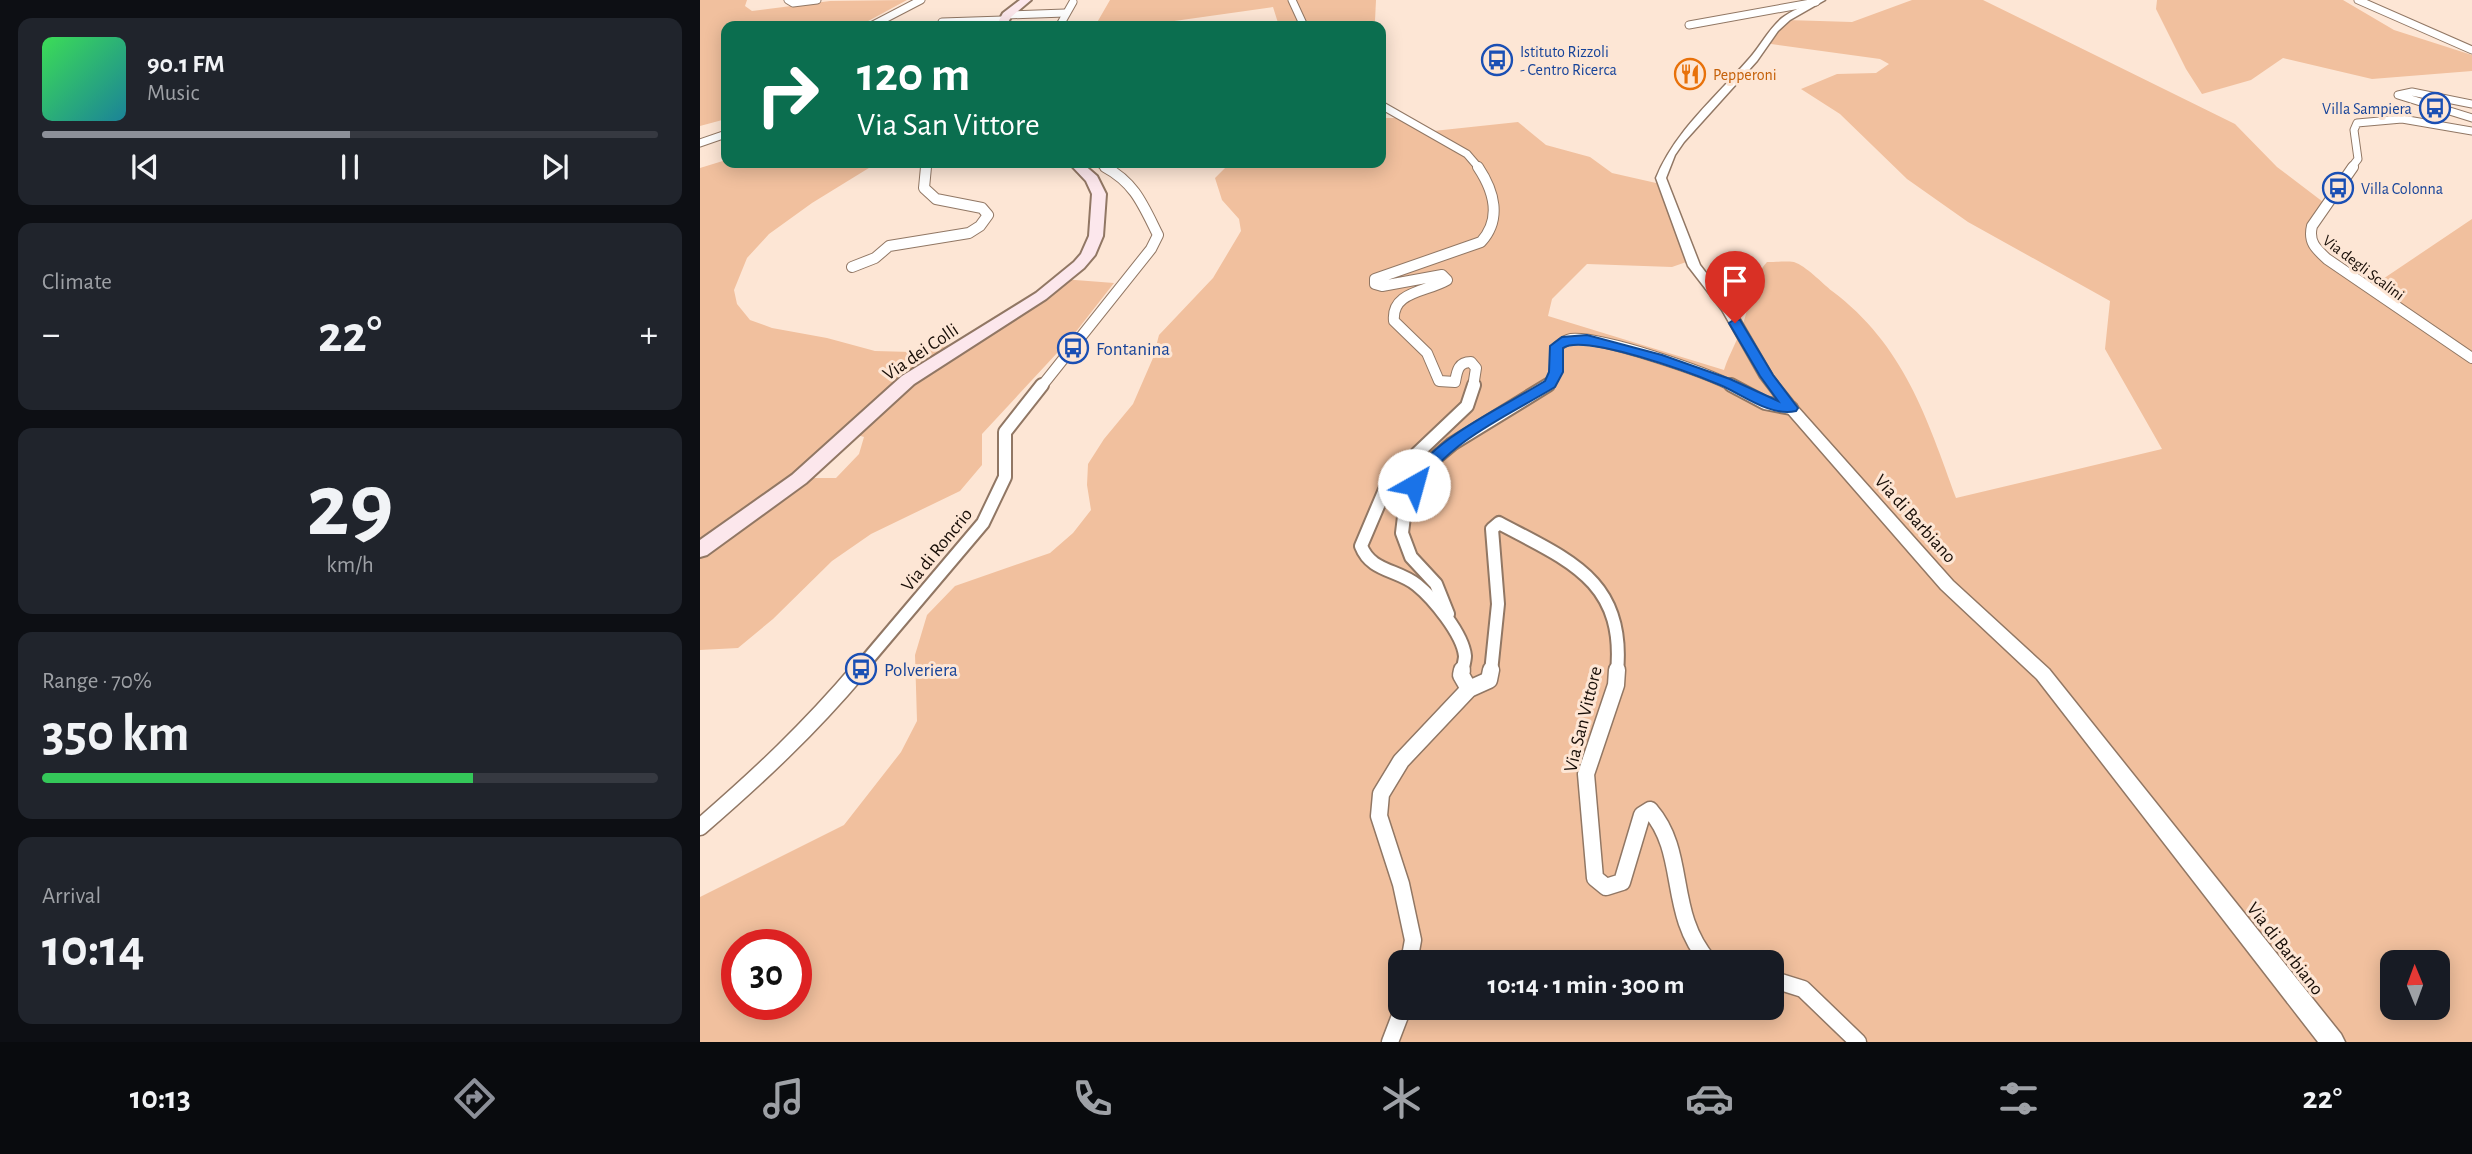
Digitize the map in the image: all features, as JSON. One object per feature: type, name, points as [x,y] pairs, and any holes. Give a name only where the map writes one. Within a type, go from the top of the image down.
[{"type":"main road","points":[[1004,20],[1027,0]]},
{"type":"main road","name":"Via dei Colli","points":[[700,550],[799,480],[908,380],[1041,296],[1079,265],[1088,255],[1096,236],[1100,194],[1093,179],[1081,168]]},
{"type":"street","points":[[788,0],[793,3],[817,0]]},
{"type":"street","points":[[878,21],[921,0]]},
{"type":"street","points":[[1292,0],[1302,21]]},
{"type":"street","points":[[2358,0],[2472,50]]},
{"type":"street","name":"Via di Barbiano","points":[[1689,25],[1818,1]]},
{"type":"street","name":"Via di Barbiano","points":[[1818,1],[1787,18],[1768,36],[1754,59],[1670,155],[1661,178],[1687,254],[1728,309],[1767,376],[1791,408],[1947,585],[2043,674],[2333,1042]]},
{"type":"street","points":[[1062,21],[1073,2]]},
{"type":"street","points":[[973,21],[1065,13]]},
{"type":"street","points":[[2472,104],[2412,92],[2398,95],[2472,118]]},
{"type":"street","points":[[1386,108],[1467,154],[1475,162],[1494,203],[1493,229],[1481,242],[1375,279],[1375,284],[1382,286],[1442,275],[1447,280],[1401,298],[1392,311],[1394,321],[1427,353],[1439,381],[1455,382],[1458,367],[1464,362],[1471,362],[1476,368],[1472,397],[1467,406],[1388,480],[1362,546],[1364,557],[1372,565],[1416,584],[1452,624]]},
{"type":"street","name":"Via degli Scalini","points":[[2472,131],[2402,119],[2357,123],[2354,130],[2358,159],[2312,226],[2309,235],[2312,246],[2327,259],[2472,358]]},
{"type":"street","points":[[700,143],[721,136]]},
{"type":"street","points":[[852,267],[875,258],[888,247],[969,233],[984,224],[988,215],[982,208],[936,199],[925,188],[926,168]]},
{"type":"street","name":"Via di Roncrio","points":[[700,827],[773,764],[820,716],[983,523],[1005,477],[1004,432],[1151,249],[1158,235],[1137,194],[1124,177],[1107,168]]},
{"type":"street","points":[[1411,950],[1413,940],[1401,884],[1379,816],[1381,794],[1401,761],[1469,689],[1461,675],[1465,656],[1436,584],[1412,556],[1402,533],[1406,500],[1421,471],[1452,444],[1550,384],[1556,372],[1557,346],[1567,339],[1587,339],[1657,358],[1725,382],[1765,403],[1791,408]]},
{"type":"street","name":"Via San Vittore","points":[[1469,689],[1489,680],[1497,646],[1497,567],[1492,529],[1494,524],[1499,523],[1573,563],[1607,599],[1620,642],[1616,685],[1586,774],[1595,878],[1606,887],[1622,881],[1642,815],[1650,810],[1658,816],[1666,834],[1686,932],[1695,950]]},
{"type":"street","points":[[1784,983],[1802,989],[1858,1042]]},
{"type":"street","points":[[1390,1042],[1398,1020]]},
{"type":"shaded area","points":[[700,0],[747,0],[745,6],[752,11],[830,1],[907,0],[868,21],[721,21],[721,120],[700,126]]},
{"type":"shaded area","points":[[1110,0],[1376,0],[1375,21],[1277,21],[1273,7],[1174,21],[1098,21]]},
{"type":"shaded area","points":[[1912,0],[1983,0],[2235,124],[2277,167],[2327,205],[2307,236],[2368,289],[2472,219],[2472,1042],[700,1042],[700,897],[844,825],[901,752],[917,721],[915,655],[927,615],[955,586],[1050,553],[1073,533],[1091,510],[1087,485],[1088,464],[1104,439],[1133,404],[1153,358],[1159,335],[1213,278],[1241,231],[1239,219],[1222,200],[1215,178],[1225,168],[1386,168],[1386,118],[1399,118],[1424,132],[1518,122],[1546,145],[1590,157],[1612,173],[1665,185],[1692,260],[1672,267],[1587,264],[1552,299],[1548,316],[1724,370],[1741,330],[1761,269],[1767,262],[1794,262],[1809,271],[1857,312],[1895,359],[1923,412],[1956,498],[2162,449],[2105,349],[2110,301],[1968,222],[1907,179],[1840,114],[1801,89],[1837,74],[1876,73],[1889,64],[1880,59],[1764,43],[1787,20],[1852,22]]},
{"type":"shaded area","points":[[2157,0],[2343,0],[2394,30],[2472,55],[2472,71],[2372,79],[2283,58],[2251,80],[2202,94],[2186,69],[2156,9]]},
{"type":"shaded area","points":[[721,162],[721,168],[869,168],[812,203],[769,234],[747,258],[734,290],[737,304],[750,320],[772,328],[827,338],[875,351],[912,352],[964,342],[1062,279],[1114,283],[1071,338],[982,434],[982,465],[960,491],[871,534],[832,561],[773,619],[738,648],[700,650],[700,168]],"holes":[[[854,434],[864,437],[859,454],[836,478],[806,478]]]},
{"type":"place","name":"Istituto Rizzoli - Centro Ricerca","points":[[1497,60]]},
{"type":"place","name":"Pepperoni","points":[[1690,74]]},
{"type":"place","name":"Villa Sampiera","points":[[2435,108]]},
{"type":"place","name":"Villa Colonna","points":[[2338,188]]},
{"type":"place","name":"Fontanina","points":[[1073,348]]},
{"type":"place","name":"Polveriera","points":[[861,669]]},
{"type":"route","points":[[1414,485],[1421,471],[1452,444],[1550,384],[1556,372],[1557,346],[1567,339],[1587,339],[1657,358],[1725,382],[1765,403],[1791,408],[1767,376],[1735,323]]}]
